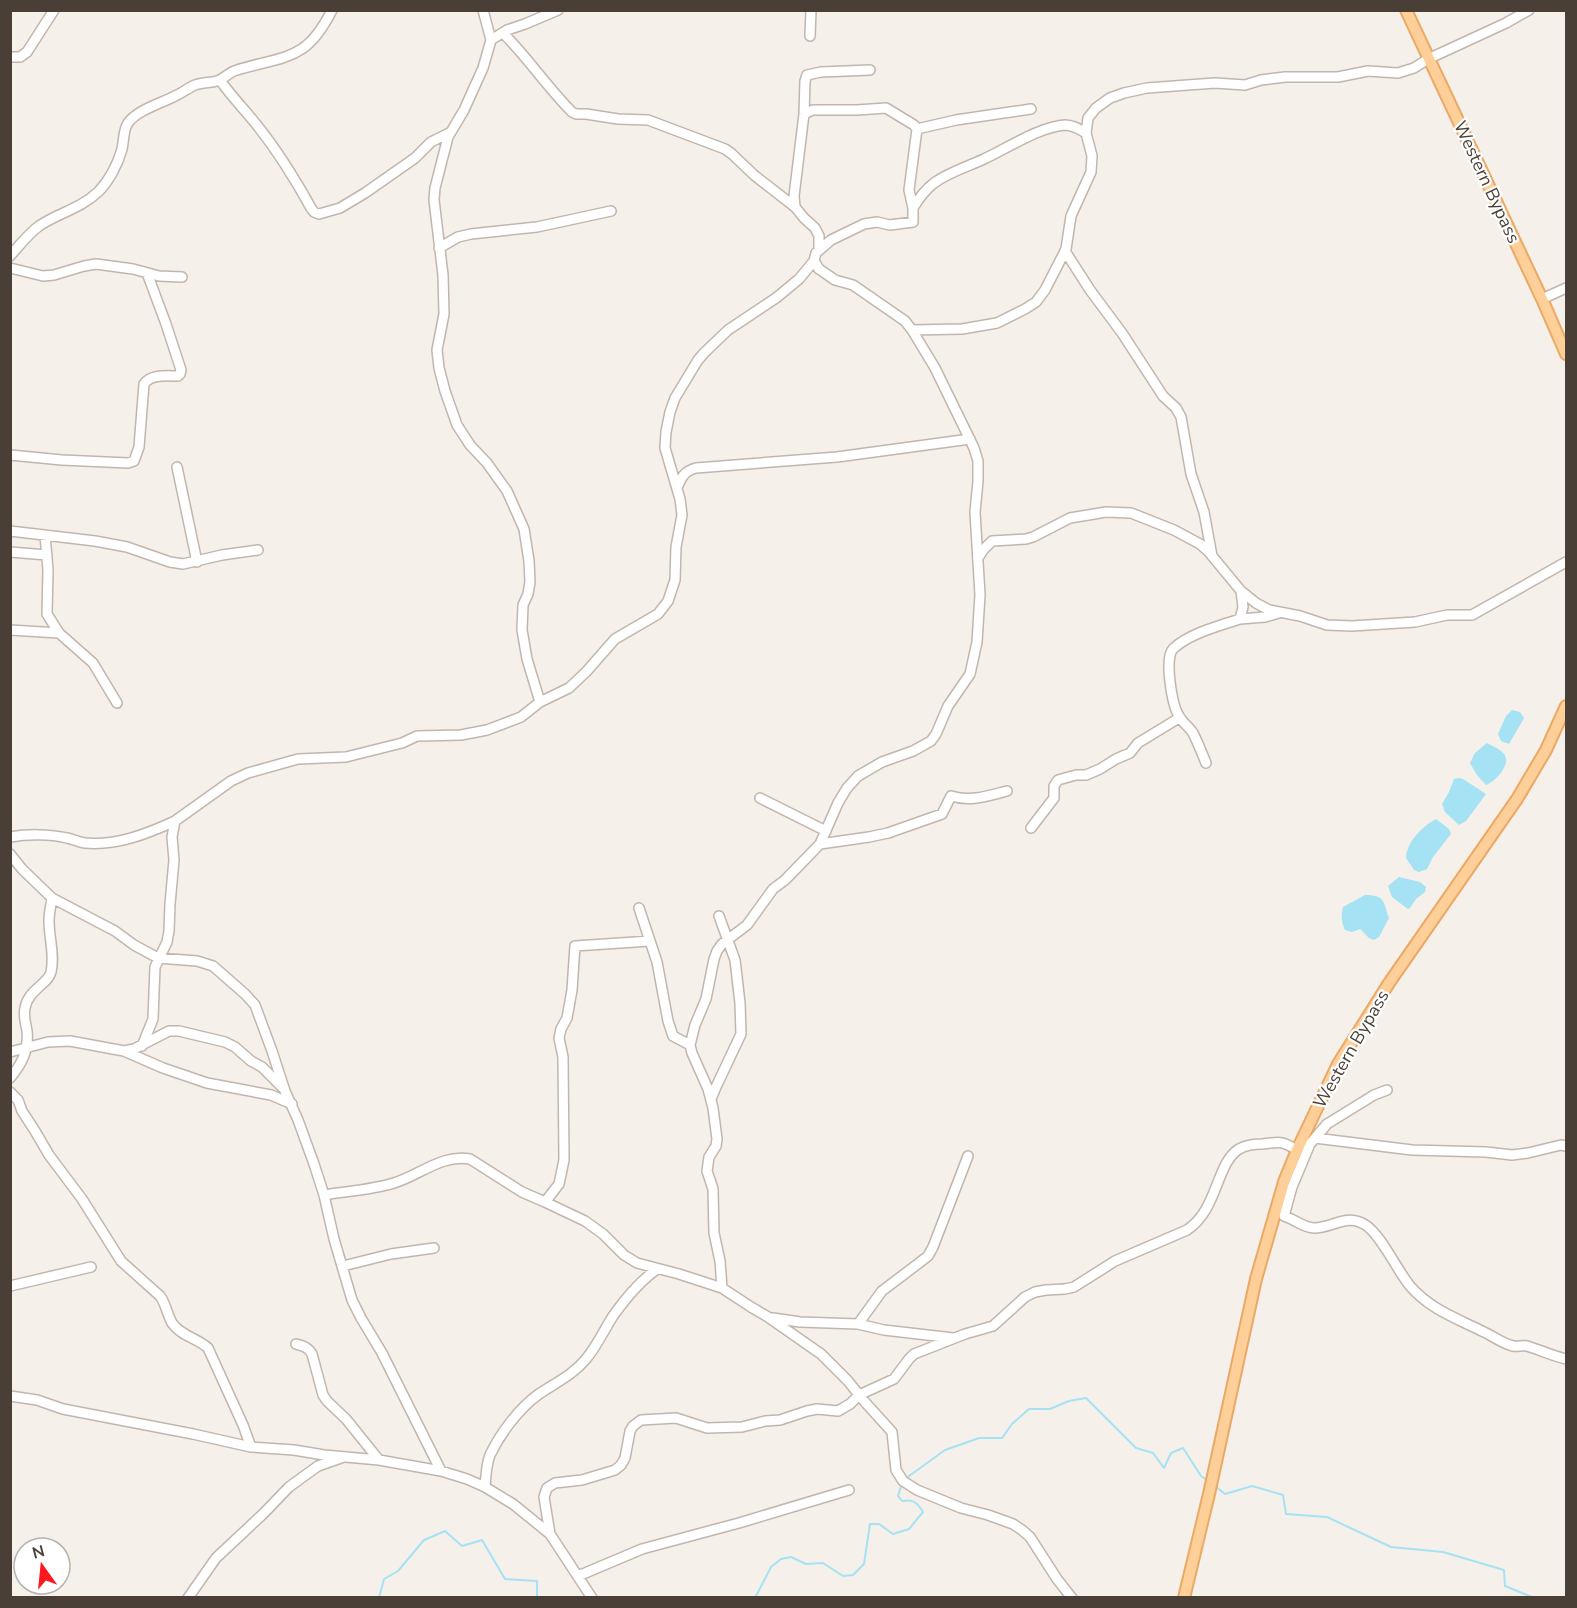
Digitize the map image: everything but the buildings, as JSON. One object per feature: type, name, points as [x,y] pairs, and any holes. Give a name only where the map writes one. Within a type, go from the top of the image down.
[{"type":"main road","name":"Western Bypass","points":[[1406,10],[1566,354]]},
{"type":"main road","name":"Western Bypass","points":[[1184,1598],[1256,1279],[1284,1182],[1297,1150],[1338,1064],[1389,983],[1517,799],[1566,710]]},
{"type":"street","points":[[10,57],[20,57],[27,52],[54,10]]},
{"type":"street","points":[[10,256],[40,226],[74,210],[99,191],[108,179],[123,148],[129,121],[197,84],[220,80],[235,70],[292,55],[310,43],[332,10]]},
{"type":"street","points":[[483,10],[491,40],[483,68],[444,148],[435,188],[434,211],[443,275],[444,314],[437,350],[445,391],[457,425],[507,491],[524,529],[530,582],[523,605],[522,630],[527,659],[540,702]]},
{"type":"street","points":[[491,40],[507,30],[558,10]]},
{"type":"street","points":[[810,36],[811,10]]},
{"type":"street","points":[[912,330],[962,329],[997,323],[1036,302],[1045,291],[1065,251],[1071,216],[1090,172],[1092,156],[1086,133],[1088,118],[1096,108],[1110,98],[1147,88],[1215,83],[1245,85],[1285,77],[1338,78],[1368,71],[1398,73],[1414,68],[1529,10]]},
{"type":"street","points":[[503,33],[572,112],[648,120],[718,146],[732,154],[754,175],[795,207],[815,228],[819,236],[819,250]]},
{"type":"street","points":[[795,207],[807,75],[821,72],[870,70]]},
{"type":"street","points":[[220,80],[269,142],[311,208],[319,214],[340,208],[365,193],[415,159],[431,142],[452,131]]},
{"type":"street","points":[[10,837],[53,836],[82,843],[100,844],[121,841],[154,831],[175,821],[223,786],[248,773],[298,759],[346,757],[402,743],[417,736],[461,735],[487,730],[521,717],[540,702],[569,688],[615,639],[658,614],[668,601],[675,580],[676,547],[682,515],[665,448],[666,432],[675,398],[704,353],[728,330],[776,298],[799,279],[814,261],[816,253],[831,240],[864,224],[877,222],[890,225],[914,222],[909,190],[917,129],[914,125],[886,108],[813,110],[804,114]]},
{"type":"street","points":[[917,129],[956,120],[1030,109]]},
{"type":"street","points":[[913,208],[920,195],[933,183],[1047,129],[1072,125],[1086,133]]},
{"type":"street","points":[[439,248],[458,237],[471,234],[537,228],[611,211]]},
{"type":"street","points":[[1065,251],[1163,396],[1181,417],[1191,474],[1204,512],[1212,556]]},
{"type":"street","points":[[722,1288],[720,1261],[715,1240],[713,1189],[707,1171],[709,1157],[716,1146],[717,1139],[711,1099],[690,1046],[695,1024],[706,999],[717,951],[747,925],[773,889],[820,844],[838,803],[858,777],[882,762],[913,751],[931,741],[948,706],[970,674],[977,642],[980,595],[975,525],[978,461],[970,439],[935,369],[905,321],[853,285],[836,280],[819,269],[814,261]]},
{"type":"street","points":[[10,268],[44,276],[96,264],[159,276],[182,277]]},
{"type":"street","points":[[10,454],[62,460],[128,463],[134,461],[139,447],[144,384],[152,377],[178,376],[181,370],[147,273]]},
{"type":"street","points":[[1542,299],[1566,288]]},
{"type":"street","points":[[677,488],[682,476],[690,469],[837,457],[970,439]]},
{"type":"street","points":[[177,467],[197,562]]},
{"type":"street","points":[[975,525],[979,535],[984,539],[992,541],[1026,539],[1070,518],[1106,512],[1131,513],[1174,530],[1200,544],[1241,591],[1269,610],[1327,624],[1352,626],[1415,622],[1447,615],[1472,615],[1566,562]]},
{"type":"street","points":[[10,531],[127,547],[183,564],[258,550]]},
{"type":"street","points":[[45,535],[47,614],[59,633],[93,663],[117,703]]},
{"type":"street","points":[[978,558],[983,549],[992,541]]},
{"type":"street","points":[[10,552],[47,555]]},
{"type":"street","points":[[1240,619],[1243,607],[1241,591]]},
{"type":"street","points":[[1206,763],[1192,732],[1179,718],[1173,704],[1170,653],[1173,648],[1206,630],[1240,619],[1280,613]]},
{"type":"street","points":[[10,630],[59,633]]},
{"type":"street","points":[[1031,828],[1054,798],[1054,786],[1058,780],[1086,775],[1100,769],[1130,753],[1138,743],[1179,718]]},
{"type":"street","points":[[820,844],[888,833],[942,814],[951,796],[960,799],[975,799],[1007,791]]},
{"type":"street","points":[[760,798],[826,831]]},
{"type":"street","points":[[142,1046],[153,1019],[155,967],[167,942],[169,930],[174,860],[172,837],[175,821]]},
{"type":"street","points":[[10,854],[52,898],[115,931],[158,958],[197,961],[213,966],[245,993],[255,1005],[324,1195],[352,1300],[382,1353],[441,1471]]},
{"type":"street","points":[[10,874],[22,869]]},
{"type":"street","points":[[10,1078],[18,1069],[26,1049],[27,1031],[24,1011],[26,1004],[30,995],[48,979],[52,970],[49,920],[52,898]]},
{"type":"street","points":[[639,909],[657,962],[673,1036],[690,1046]]},
{"type":"street","points":[[711,1099],[741,1034],[735,960],[719,916]]},
{"type":"street","points":[[545,1202],[559,1184],[564,1160],[563,1057],[560,1038],[561,1029],[567,1018],[572,990],[575,946],[650,941]]},
{"type":"street","points":[[124,1051],[142,1046],[169,1031],[179,1031],[225,1042],[262,1067],[285,1091]]},
{"type":"street","points":[[10,1052],[48,1042],[70,1041],[124,1051],[163,1068],[207,1083],[271,1095],[292,1104]]},
{"type":"street","points":[[1387,1090],[1374,1095],[1327,1124],[1310,1144],[1292,1186],[1284,1216],[1313,1228],[1342,1221],[1360,1222],[1374,1233],[1413,1290],[1439,1311],[1512,1346],[1528,1347],[1566,1359]]},
{"type":"street","points":[[10,1092],[18,1100],[22,1112],[49,1155],[82,1199],[121,1261],[160,1296],[173,1324],[208,1348],[251,1447]]},
{"type":"street","points":[[1315,1138],[1412,1150],[1512,1155],[1561,1145],[1566,1146]]},
{"type":"street","points":[[549,1534],[544,1497],[547,1488],[555,1483],[582,1480],[615,1470],[625,1458],[630,1431],[641,1420],[676,1418],[707,1428],[742,1427],[780,1420],[817,1409],[837,1411],[859,1395],[894,1379],[914,1354],[993,1326],[1024,1297],[1035,1292],[1074,1287],[1115,1261],[1187,1230],[1196,1224],[1209,1204],[1231,1156],[1239,1148],[1251,1144],[1283,1142],[1297,1150]]},
{"type":"street","points":[[858,1324],[882,1290],[928,1256],[968,1156]]},
{"type":"street","points":[[324,1195],[395,1183],[447,1160],[470,1159],[522,1192],[594,1227],[624,1255],[637,1263],[722,1288],[768,1317],[828,1360],[892,1432],[897,1470],[903,1481],[917,1490],[961,1508],[1013,1524],[1022,1530],[1030,1537],[1072,1598]]},
{"type":"street","points":[[343,1266],[392,1254],[434,1248]]},
{"type":"street","points":[[10,1286],[91,1267]]},
{"type":"street","points":[[485,1487],[490,1455],[513,1419],[539,1394],[580,1366],[639,1283],[657,1269]]},
{"type":"street","points":[[768,1317],[800,1322],[858,1324],[884,1330],[954,1338]]},
{"type":"street","points":[[296,1344],[309,1349],[312,1354],[320,1388],[327,1401],[346,1419],[379,1460]]},
{"type":"street","points":[[10,1396],[251,1447],[294,1449],[379,1460],[441,1471],[466,1479],[485,1487],[513,1504],[549,1534],[592,1598]]},
{"type":"street","points":[[188,1598],[216,1558],[289,1487],[318,1466],[343,1457]]},
{"type":"street","points":[[578,1576],[642,1549],[849,1490]]},
{"type":"water","points":[[1512,710],[1520,712],[1524,718],[1509,744],[1501,741],[1498,734],[1506,716]]},
{"type":"water","points":[[1487,743],[1504,754],[1506,763],[1498,777],[1486,785],[1470,763],[1475,753]]},
{"type":"water","points":[[1459,778],[1486,794],[1466,821],[1459,825],[1445,812],[1442,804],[1454,779]]},
{"type":"water","points":[[1436,819],[1449,829],[1451,834],[1433,857],[1427,869],[1419,872],[1414,870],[1406,858],[1407,852],[1416,835]]},
{"type":"water","points":[[1399,877],[1420,882],[1426,887],[1425,892],[1408,909],[1392,897],[1388,886]]},
{"type":"water","points":[[1365,895],[1380,898],[1389,918],[1379,937],[1374,940],[1360,929],[1352,932],[1345,930],[1342,922],[1343,907]]},
{"type":"waterway","points":[[905,1479],[945,1450],[979,1438],[1002,1438],[1012,1424],[1029,1409],[1050,1409],[1069,1401],[1086,1398],[1136,1448],[1153,1453],[1164,1468],[1171,1453],[1183,1448],[1201,1476],[1208,1481]]},
{"type":"waterway","points":[[755,1598],[771,1567],[781,1559],[791,1557],[806,1564],[823,1563],[843,1576],[853,1575],[864,1564],[870,1524],[879,1524],[893,1534],[909,1529],[923,1512],[914,1502],[902,1501],[898,1496],[902,1483]]},
{"type":"waterway","points":[[1215,1486],[1225,1494],[1252,1486],[1283,1495],[1286,1514],[1327,1517],[1391,1547],[1443,1552],[1504,1570],[1505,1586],[1534,1598]]},
{"type":"waterway","points":[[379,1598],[384,1579],[398,1571],[424,1540],[445,1531],[462,1546],[482,1540],[505,1579],[537,1581],[537,1598]]}]
